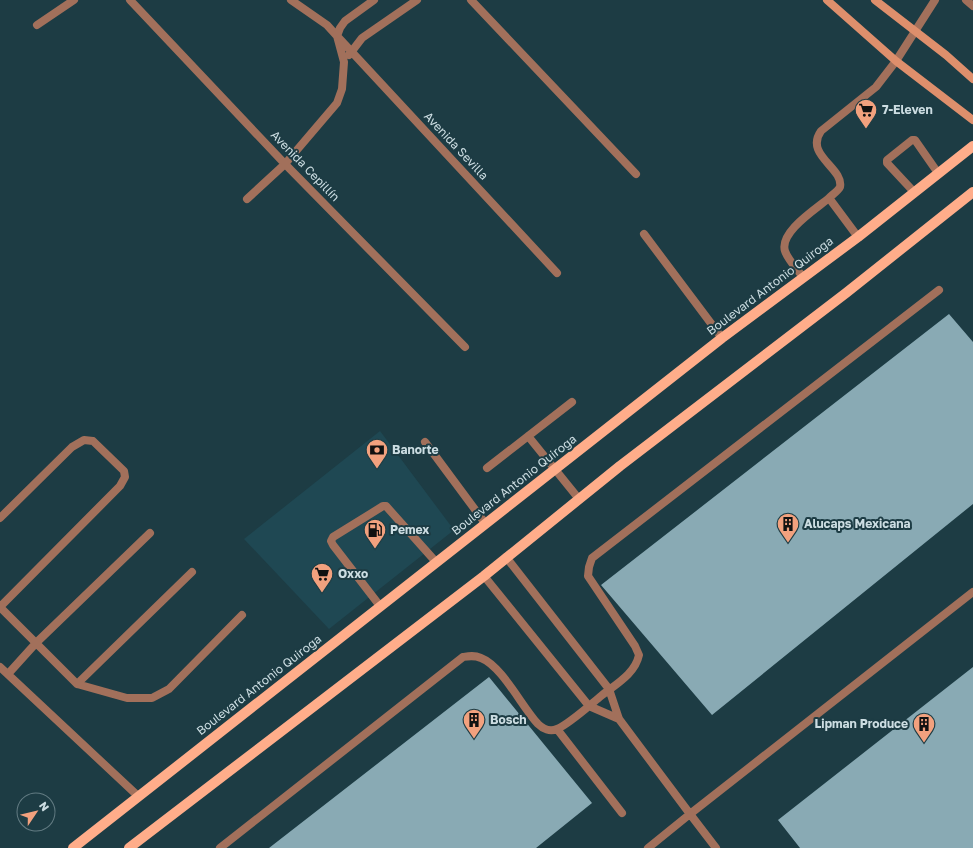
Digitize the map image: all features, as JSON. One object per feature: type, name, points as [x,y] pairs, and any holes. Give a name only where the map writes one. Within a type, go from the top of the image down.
[{"type":"main road","name":"Boulevard Antonio Quiroga","points":[[73,848],[722,338],[858,237],[973,146]]},
{"type":"main road","points":[[129,848],[484,576],[579,499],[973,192]]},
{"type":"street","points":[[37,25],[74,0]]},
{"type":"street","name":"Avenida Cepillín","points":[[130,0],[285,164],[465,347]]},
{"type":"street","name":"Avenida Sevilla","points":[[291,0],[327,25],[557,273]]},
{"type":"street","points":[[247,199],[285,164],[337,104],[342,89],[344,62],[337,36],[345,21],[374,0]]},
{"type":"street","points":[[344,62],[362,38],[417,0]]},
{"type":"street","points":[[471,0],[636,174]]},
{"type":"street","points":[[827,0],[896,61],[973,120]]},
{"type":"street","points":[[875,0],[946,55],[973,79]]},
{"type":"street","points":[[803,277],[785,252],[784,242],[790,231],[840,186],[838,178],[816,145],[816,137],[821,131],[876,87],[896,61],[914,30],[935,0]]},
{"type":"street","points":[[966,0],[973,6]]},
{"type":"street","points":[[914,192],[887,163],[887,160],[912,140],[915,140],[938,173]]},
{"type":"street","points":[[828,198],[858,237]]},
{"type":"street","points":[[644,234],[722,338]]},
{"type":"street","points":[[220,848],[463,657],[472,655],[482,658],[491,665],[514,691],[539,725],[548,730],[557,729],[589,706],[634,670],[639,655],[635,646],[588,576],[588,567],[592,558],[939,290]]},
{"type":"street","points":[[488,468],[572,402]]},
{"type":"street","points":[[528,436],[579,499]]},
{"type":"street","points":[[0,518],[72,447],[84,440],[93,441],[124,471],[125,477],[120,486],[0,607],[77,684],[127,698],[152,698],[169,690],[242,615]]},
{"type":"street","points":[[425,442],[485,523]]},
{"type":"street","points":[[380,606],[333,545],[331,541],[333,537],[383,506],[386,506],[436,562]]},
{"type":"street","points":[[8,674],[36,643],[150,533]]},
{"type":"street","points":[[506,557],[609,689],[619,720],[716,848]]},
{"type":"street","points":[[77,684],[192,572]]},
{"type":"street","points":[[484,576],[589,706],[619,720]]},
{"type":"street","points":[[648,848],[973,592]]},
{"type":"street","points":[[0,667],[138,796]]},
{"type":"street","points":[[557,729],[622,813]]},
{"type":"shaded area","points":[[380,431],[454,530],[329,629],[244,539]]},
{"type":"building","name":"Alucaps Mexicana","points":[[949,314],[973,342],[973,504],[712,715],[601,585]]},
{"type":"building","name":"Lipman Produce","points":[[973,667],[973,848],[800,848],[778,820]]},
{"type":"building","name":"Bosch","points":[[489,677],[592,803],[536,848],[269,848]]},
{"type":"place","name":"7-Eleven","points":[[866,130]]},
{"type":"place","name":"Banorte","points":[[377,470]]},
{"type":"place","name":"Alucaps Mexicana","points":[[788,544]]},
{"type":"place","name":"Pemex","points":[[375,550]]},
{"type":"place","name":"Oxxo","points":[[322,594]]},
{"type":"place","name":"Bosch","points":[[474,740]]},
{"type":"place","name":"Lipman Produce","points":[[924,744]]}]
